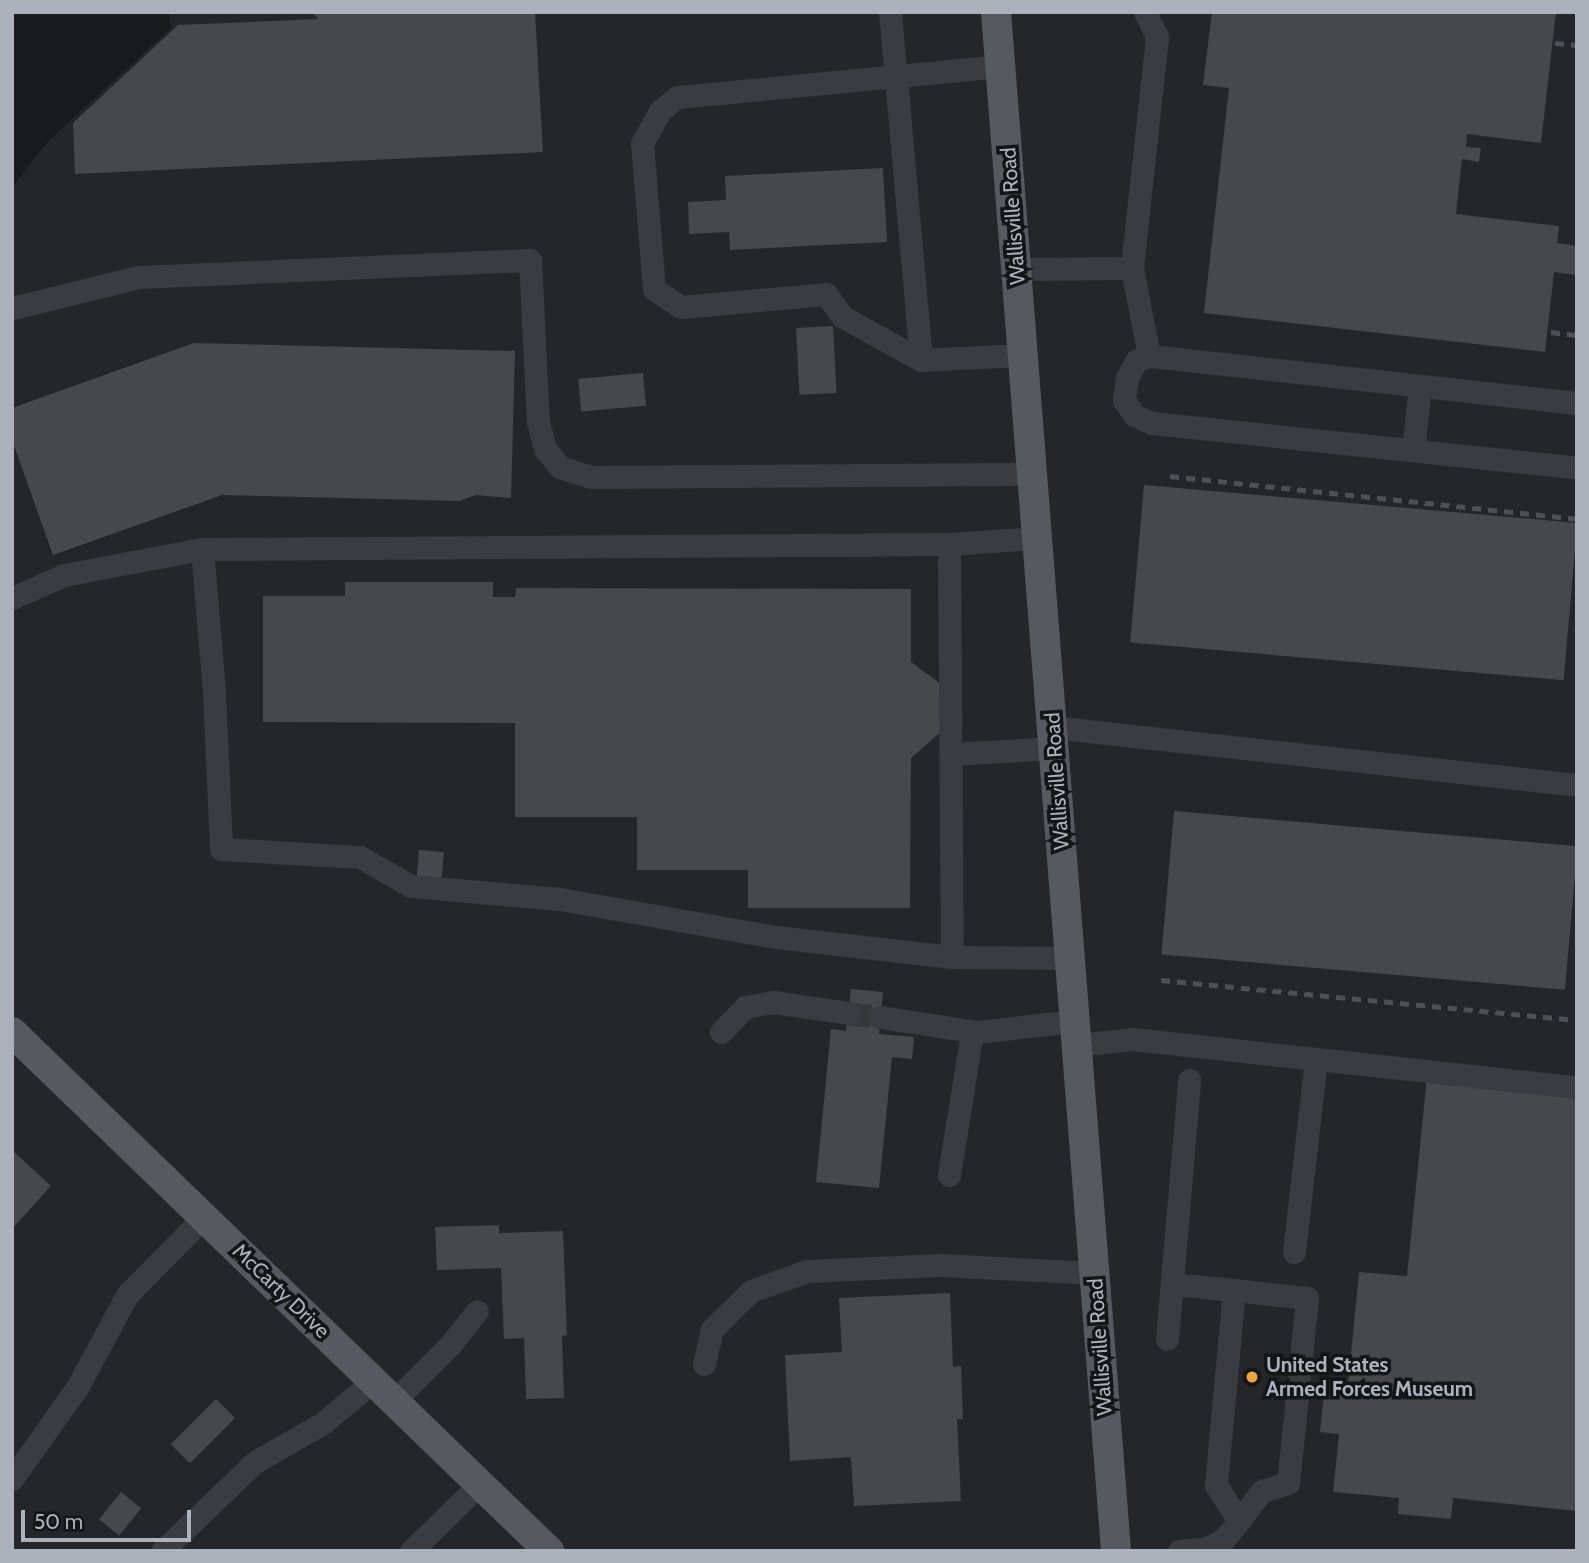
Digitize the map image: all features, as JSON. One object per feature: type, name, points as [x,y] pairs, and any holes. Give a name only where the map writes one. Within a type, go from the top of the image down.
[{"type":"main road","name":"Wallisville Road","points":[[996,12],[1116,1551]]},
{"type":"main road","name":"McCarty Drive","points":[[12,1032],[549,1551]]},
{"type":"lane","points":[[890,12],[921,360]]},
{"type":"lane","points":[[1145,12],[1157,37],[1132,268],[1149,356]]},
{"type":"lane","points":[[1001,66],[677,97],[660,111],[642,143],[654,289],[681,307],[826,294],[843,317],[921,360],[1024,355]]},
{"type":"lane","points":[[12,308],[139,277],[530,260],[538,422],[545,449],[560,467],[590,477],[1033,474]]},
{"type":"lane","points":[[1017,269],[1132,268]]},
{"type":"lane","points":[[1577,403],[1149,356],[1136,361],[1127,379],[1124,400],[1134,415],[1152,423],[1577,468]]},
{"type":"lane","points":[[1413,450],[1420,386]]},
{"type":"lane","points":[[12,598],[64,575],[202,549],[948,544],[1038,538]]},
{"type":"lane","points":[[948,544],[951,957]]},
{"type":"lane","points":[[202,549],[215,692],[221,849],[359,858],[411,886],[560,899],[764,935],[951,957],[1070,958]]},
{"type":"lane","points":[[951,754],[1053,738],[1577,785]]},
{"type":"lane","points":[[721,1032],[745,1007],[773,1002],[848,1013]]},
{"type":"lane","points":[[880,1017],[972,1032],[1076,1033],[1577,1087]]},
{"type":"lane","points":[[949,1175],[972,1032]]},
{"type":"lane","points":[[1294,1252],[1316,1060]]},
{"type":"lane","points":[[1167,1339],[1189,1080]]},
{"type":"lane","points":[[12,1479],[78,1387],[127,1295],[204,1217]]},
{"type":"lane","points":[[704,1364],[712,1329],[751,1291],[807,1271],[942,1265],[1095,1273]]},
{"type":"lane","points":[[1172,1284],[1307,1298],[1288,1483],[1262,1491],[1224,1539],[1207,1548],[1179,1551]]},
{"type":"lane","points":[[1234,1290],[1216,1485],[1239,1521]]},
{"type":"lane","points":[[162,1551],[255,1462],[384,1391],[450,1345],[477,1311]]},
{"type":"lane","points":[[411,1551],[480,1484]]},
{"type":"shaded area","points":[[169,12],[1577,12],[1577,1551],[12,1551],[12,187],[49,140],[171,28]]},
{"type":"building","points":[[312,12],[535,12],[543,152],[75,174],[73,123],[178,25],[318,19]]},
{"type":"building","points":[[1212,12],[1556,12],[1541,143],[1467,134],[1466,147],[1481,148],[1479,162],[1462,159],[1456,214],[1559,226],[1557,243],[1577,246],[1577,275],[1554,272],[1545,352],[1204,313],[1229,88],[1203,85]]},
{"type":"building","points":[[883,168],[887,242],[730,250],[729,232],[689,234],[688,202],[726,200],[725,176]]},
{"type":"building","points":[[833,326],[837,393],[800,395],[796,328]]},
{"type":"building","points":[[194,343],[515,351],[511,498],[476,495],[459,501],[222,495],[53,555],[12,440],[12,408]]},
{"type":"building","points":[[643,373],[646,406],[581,412],[578,379]]},
{"type":"building","points":[[1144,485],[1577,523],[1564,680],[1130,642]]},
{"type":"building","points":[[345,582],[493,582],[493,597],[515,597],[516,588],[911,589],[911,662],[941,684],[942,731],[911,758],[910,908],[748,908],[748,870],[637,870],[637,817],[515,817],[515,723],[263,722],[263,596],[345,596]]},
{"type":"building","points":[[1174,811],[1577,846],[1565,990],[1161,954]]},
{"type":"building","points":[[419,850],[444,852],[442,878],[417,876]]},
{"type":"building","points":[[851,989],[883,992],[879,1034],[914,1037],[912,1059],[892,1057],[879,1188],[816,1182],[831,1029],[846,1031]]},
{"type":"building","points":[[1427,1077],[1577,1091],[1577,1511],[1453,1498],[1451,1519],[1398,1514],[1399,1498],[1333,1492],[1339,1434],[1320,1432],[1324,1394],[1347,1396],[1359,1272],[1407,1276]]},
{"type":"building","points":[[12,1150],[51,1186],[12,1229]]},
{"type":"building","points":[[499,1225],[499,1233],[563,1231],[567,1335],[562,1336],[564,1398],[526,1399],[524,1338],[504,1339],[501,1268],[437,1270],[435,1227]]},
{"type":"building","points":[[950,1293],[953,1367],[961,1366],[963,1419],[957,1419],[961,1501],[854,1506],[851,1457],[790,1461],[785,1355],[842,1352],[839,1298]]},
{"type":"building","points":[[216,1399],[235,1418],[190,1463],[171,1444]]},
{"type":"building","points":[[121,1492],[141,1508],[119,1536],[99,1519]]},
{"type":"tunnel","points":[[848,1013],[880,1017]]},
{"type":"railway","points":[[1555,43],[1577,45]]},
{"type":"railway","points":[[1551,332],[1577,335]]},
{"type":"railway","points":[[1170,476],[1577,519]]},
{"type":"railway","points":[[1161,980],[1577,1020]]},
{"type":"place","name":"United States Armed Forces Museum","points":[[1252,1377]]}]
